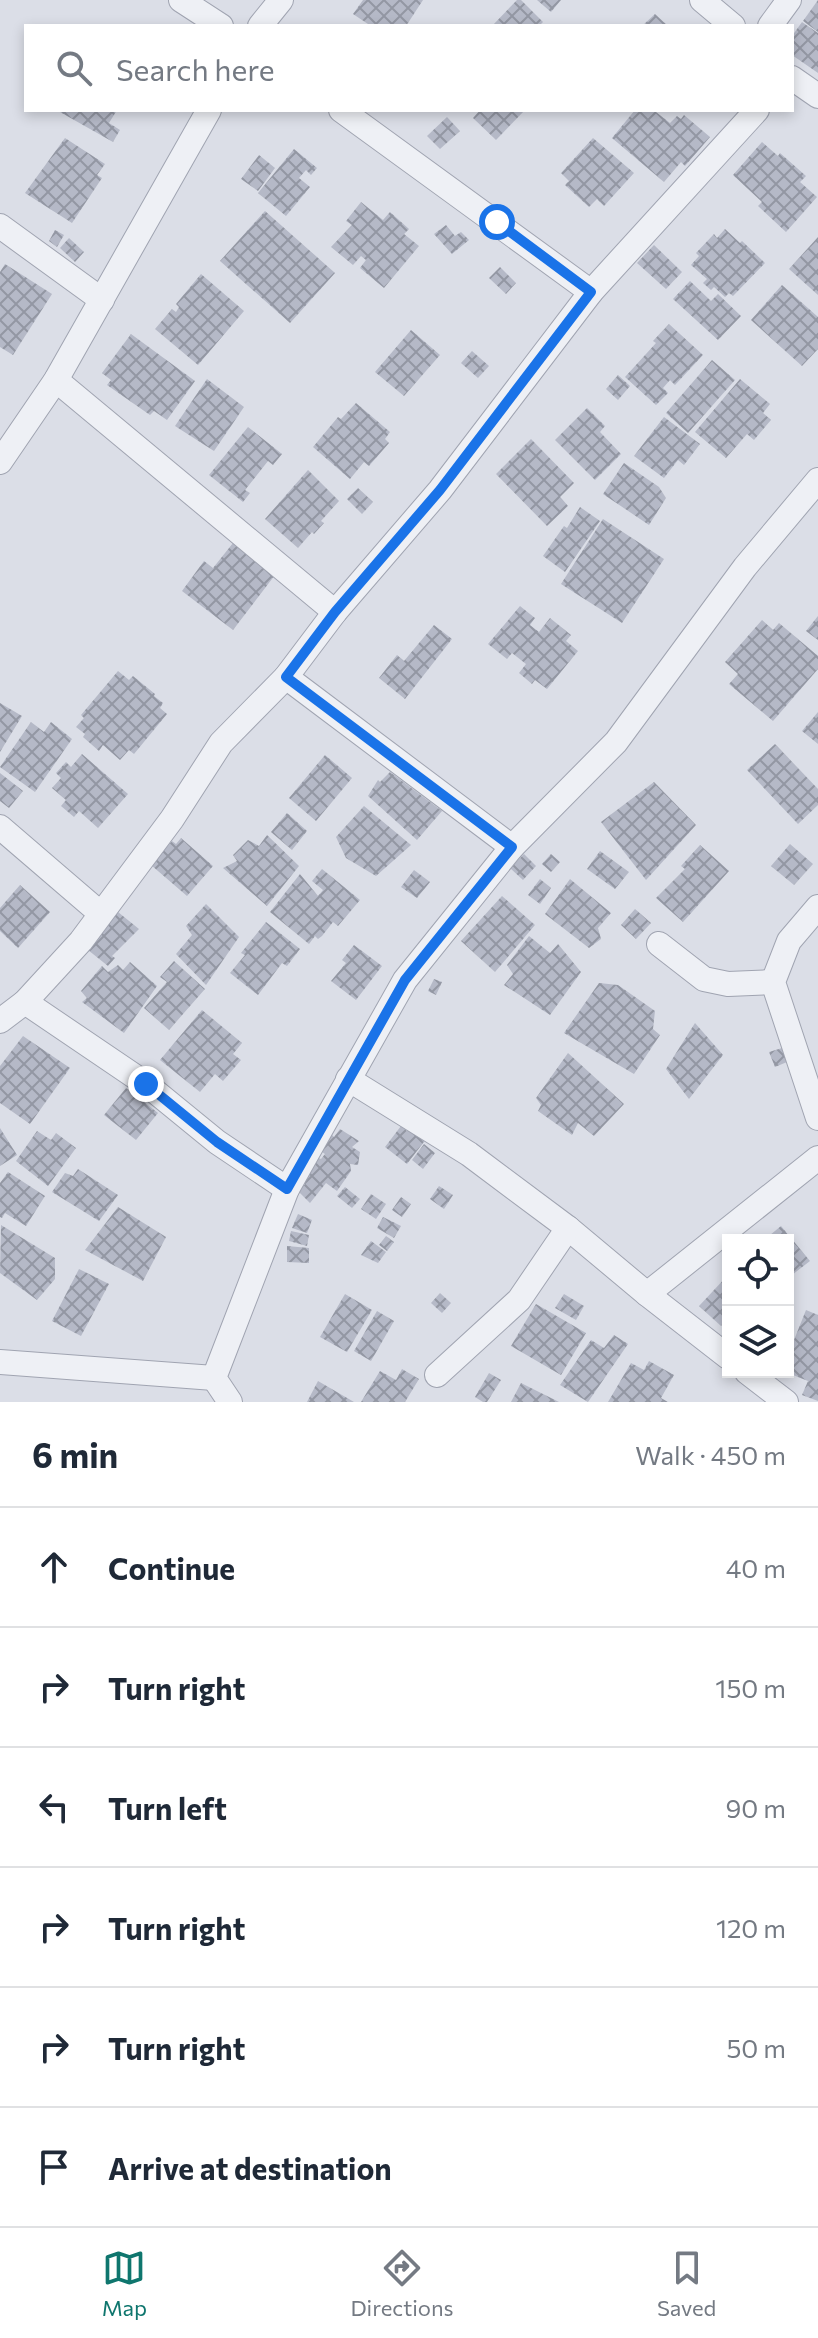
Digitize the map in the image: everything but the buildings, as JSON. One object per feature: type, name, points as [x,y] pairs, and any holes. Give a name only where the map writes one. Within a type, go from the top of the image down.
[{"type":"street","points":[[181,0],[218,24]]},
{"type":"street","points":[[262,24],[281,0]]},
{"type":"street","points":[[702,0],[731,24]]},
{"type":"street","points":[[771,24],[789,0]]},
{"type":"street","points":[[794,79],[818,96]]},
{"type":"street","points":[[0,462],[56,380],[208,112]]},
{"type":"street","points":[[344,112],[591,292]]},
{"type":"street","points":[[0,1021],[25,1002],[81,941],[172,819],[221,743],[286,677],[335,612],[440,490],[591,292],[755,112]]},
{"type":"street","points":[[0,226],[102,300]]},
{"type":"street","points":[[56,380],[335,612]]},
{"type":"street","points":[[214,1378],[287,1189],[405,980],[512,847],[616,742],[745,567],[818,480]]},
{"type":"street","points":[[286,677],[512,847]]},
{"type":"street","points":[[0,827],[100,913]]},
{"type":"street","points":[[818,907],[789,941],[773,982],[818,1118]]},
{"type":"street","points":[[659,944],[704,979],[728,984],[773,982]]},
{"type":"street","points":[[25,1002],[146,1084],[217,1142],[287,1189]]},
{"type":"street","points":[[348,1079],[469,1154],[568,1228],[722,1352]]},
{"type":"street","points":[[647,1294],[818,1158]]},
{"type":"street","points":[[437,1375],[519,1300],[568,1228]]},
{"type":"street","points":[[0,1362],[214,1378]]},
{"type":"street","points":[[214,1378],[230,1402]]},
{"type":"street","points":[[755,1378],[786,1402]]},
{"type":"route","points":[[146,1084],[217,1142],[287,1189],[405,980],[512,847],[286,677],[335,612],[440,490],[591,292],[497,222]]}]
